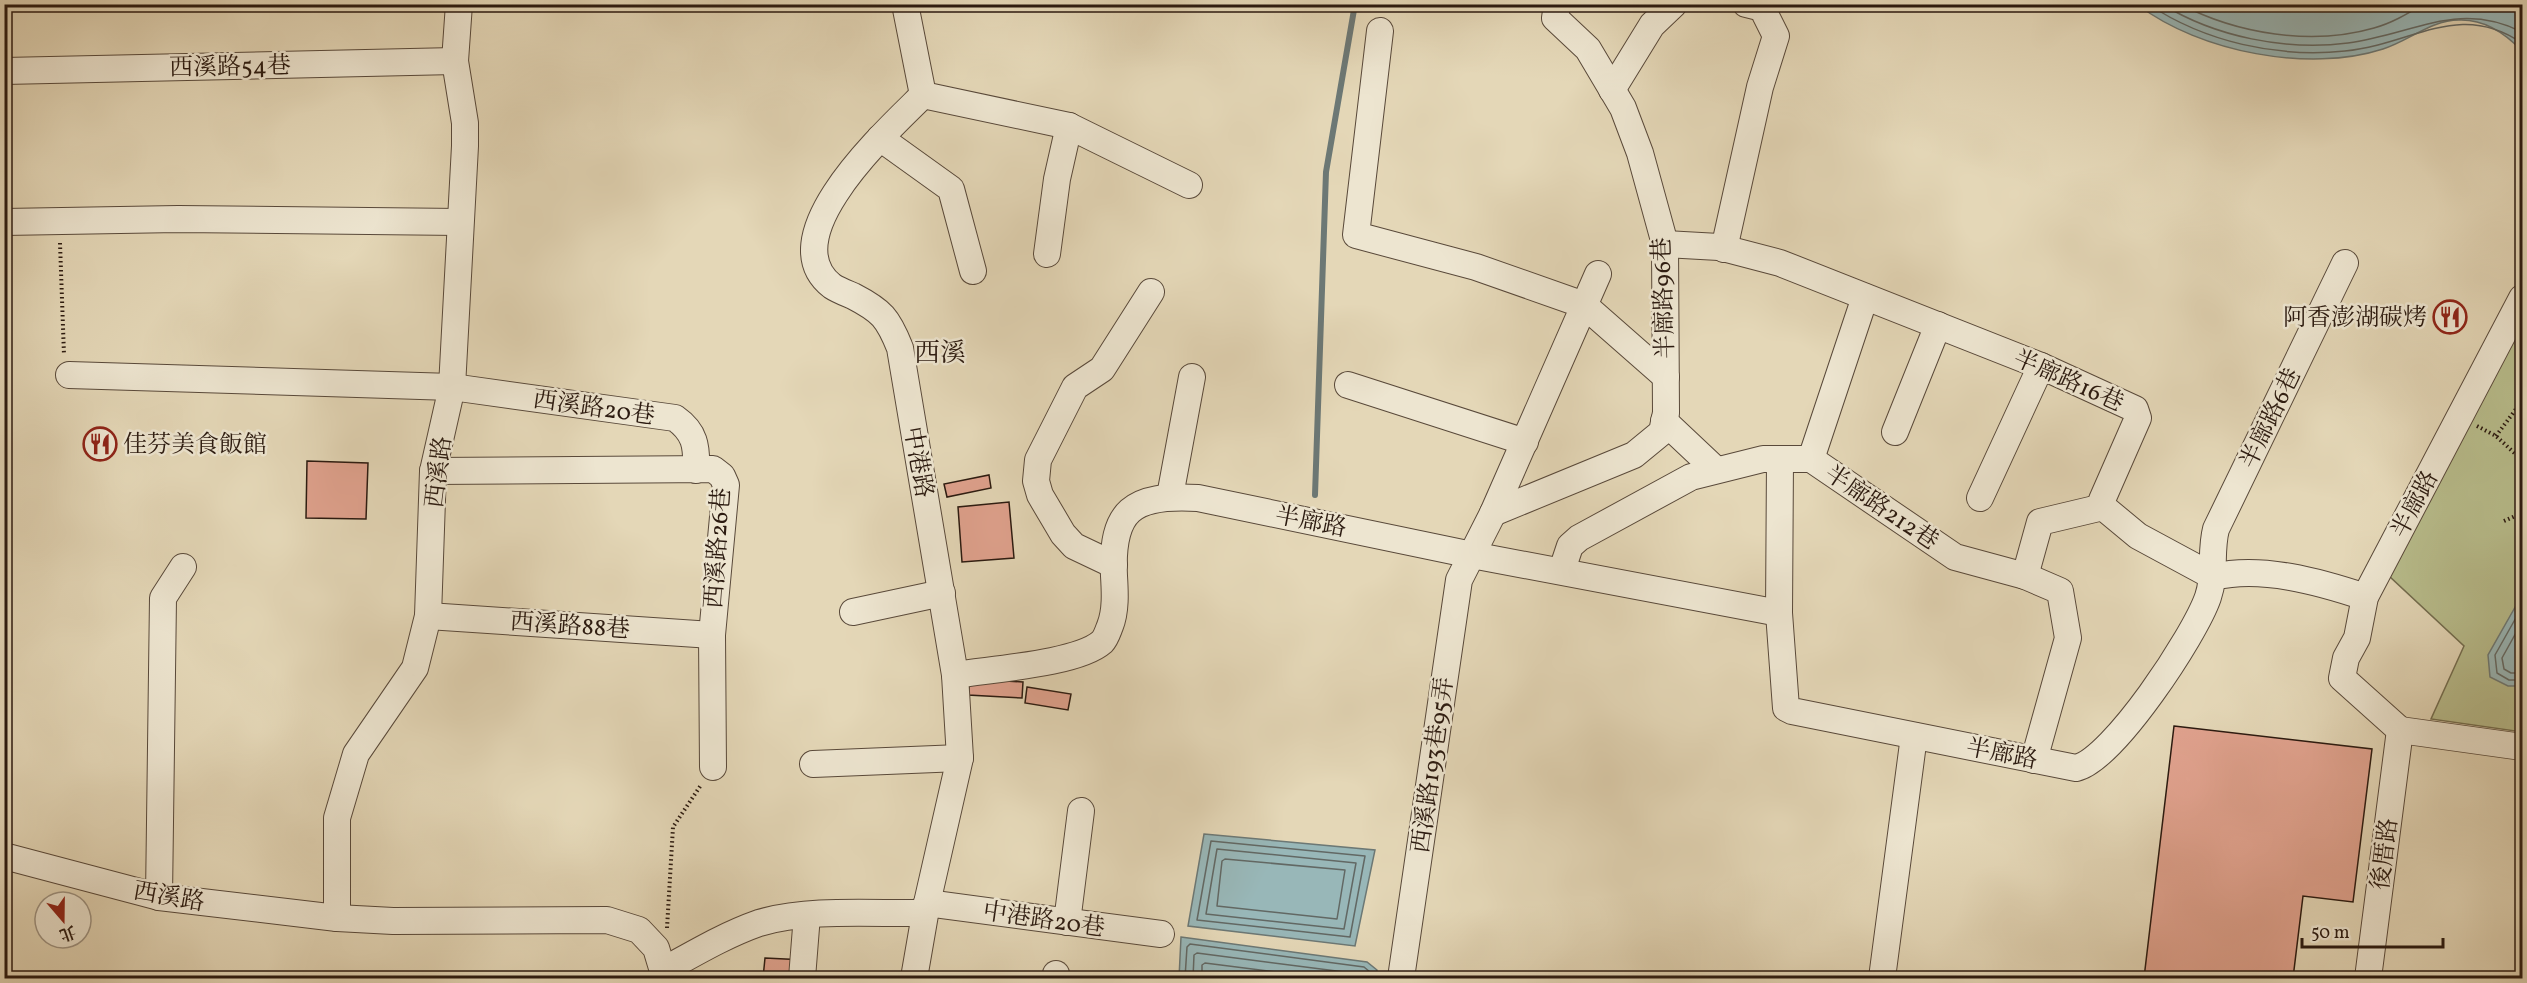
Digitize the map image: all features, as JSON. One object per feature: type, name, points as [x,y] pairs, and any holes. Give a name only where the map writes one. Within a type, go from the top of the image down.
[{"type":"street","name":"西溪路","points":[[337,918],[337,818],[356,754],[415,668],[428,616],[433,471],[452,387],[465,123],[455,61],[459,4]]},
{"type":"street","points":[[905,4],[923,95],[1069,126],[1190,185]]},
{"type":"street","name":"半廍路96巷","points":[[1557,4],[1556,18],[1588,49],[1623,108],[1640,153],[1665,244],[1664,421]]},
{"type":"street","points":[[1612,90],[1652,25],[1674,4]]},
{"type":"street","points":[[1724,249],[1760,87],[1776,36],[1762,8],[1746,4]]},
{"type":"street","points":[[1380,31],[1356,235],[1476,267],[1584,305],[1666,377]]},
{"type":"street","name":"西溪路54巷","points":[[4,71],[455,61]]},
{"type":"street","name":"中港路","points":[[914,978],[926,908],[960,758],[956,675],[900,348],[889,320],[873,306],[832,286],[816,260],[813,243],[818,222],[861,158],[923,95]]},
{"type":"street","points":[[1047,254],[1056,179],[1069,126]]},
{"type":"street","points":[[880,138],[951,189],[973,271]]},
{"type":"street","points":[[4,222],[460,222]]},
{"type":"street","name":"半廍路16巷","points":[[1665,244],[1724,249],[1780,263],[2041,366],[2134,409],[2138,413],[2102,500],[2103,507]]},
{"type":"street","name":"半廍路6巷","points":[[2214,577],[2216,529],[2345,262]]},
{"type":"street","points":[[1472,555],[1525,442],[1598,274]]},
{"type":"street","points":[[1114,565],[1074,546],[1063,534],[1040,495],[1036,481],[1038,460],[1075,387],[1102,369],[1151,292]]},
{"type":"street","points":[[1811,459],[1865,297]]},
{"type":"street","name":"半廍路","points":[[2400,730],[2342,678],[2346,658],[2357,638],[2365,597],[2523,298]]},
{"type":"street","points":[[1895,432],[1938,325]]},
{"type":"street","points":[[1980,498],[2041,366]]},
{"type":"street","name":"西溪路20巷","points":[[69,375],[452,387],[675,418],[688,427],[694,437],[697,451],[696,470]]},
{"type":"street","points":[[1170,496],[1192,377]]},
{"type":"street","points":[[1348,385],[1525,442]]},
{"type":"street","points":[[1493,513],[1634,455],[1662,432],[1664,421]]},
{"type":"street","points":[[1664,421],[1715,470]]},
{"type":"street","name":"半廍路212巷","points":[[1562,570],[1570,546],[1579,538],[1690,477],[1763,459],[1811,459],[1955,557],[2025,576],[2060,591],[2068,638],[2034,760]]},
{"type":"street","name":"半廍路","points":[[1780,460],[1779,613],[1786,708],[1792,711],[2076,768],[2094,761],[2108,748],[2155,689],[2202,609],[2214,577]]},
{"type":"street","name":"西溪路26巷","points":[[433,471],[713,469],[722,476],[726,485],[712,635],[713,767]]},
{"type":"street","name":"半廍路","points":[[956,675],[1062,659],[1088,650],[1103,641],[1113,619],[1117,527],[1126,513],[1143,503],[1170,496],[1198,498],[1472,555],[1562,570],[1779,613]]},
{"type":"street","points":[[2025,576],[2040,522],[2103,507],[2138,536],[2214,577],[2235,571],[2320,582],[2365,597]]},
{"type":"street","name":"西溪路193巷95弄","points":[[1401,978],[1459,580],[1472,555]]},
{"type":"street","points":[[159,897],[163,598],[183,567]]},
{"type":"street","points":[[853,612],[942,593]]},
{"type":"street","name":"西溪路88巷","points":[[428,616],[712,635]]},
{"type":"street","points":[[2400,730],[2523,747]]},
{"type":"street","name":"後厝路","points":[[2368,978],[2400,730]]},
{"type":"street","points":[[1882,978],[1914,735]]},
{"type":"street","points":[[813,764],[960,758]]},
{"type":"street","points":[[1067,922],[1081,810]]},
{"type":"street","name":"西溪路","points":[[4,856],[159,897],[337,918],[393,921],[607,920],[639,930],[656,948],[665,974]]},
{"type":"street","points":[[665,974],[717,940],[761,923],[807,915],[926,908]]},
{"type":"street","name":"中港路20巷","points":[[926,908],[1161,934]]},
{"type":"street","points":[[802,978],[807,915]]},
{"type":"path","points":[[59,221],[64,362],[69,375]]},
{"type":"path","points":[[2496,436],[2523,401]]},
{"type":"path","points":[[2461,417],[2496,436],[2523,460]]},
{"type":"path","points":[[2504,521],[2523,513]]},
{"type":"path","points":[[667,934],[673,828],[713,767]]},
{"type":"green space","points":[[2522,322],[2522,732],[2431,719],[2464,646],[2388,575]]},
{"type":"water","points":[[2138,5],[2522,5],[2522,51],[2494,28],[2477,22],[2459,20],[2439,23],[2383,49],[2354,56],[2322,59],[2289,58],[2256,54],[2223,46],[2192,35],[2163,21]]},
{"type":"water","points":[[2522,595],[2522,686],[2508,686],[2490,677],[2488,655]]},
{"type":"water","points":[[1204,834],[1375,850],[1355,946],[1188,926]]},
{"type":"water","points":[[1181,937],[1367,962],[1377,970],[1376,978],[1179,978]]},
{"type":"building","points":[[307,461],[368,463],[366,519],[306,518]]},
{"type":"building","points":[[989,475],[991,488],[947,497],[944,484]]},
{"type":"building","points":[[1009,502],[1014,558],[962,562],[958,507]]},
{"type":"building","points":[[970,679],[1023,682],[1022,698],[968,695]]},
{"type":"building","points":[[1027,687],[1071,694],[1068,710],[1025,703]]},
{"type":"building","points":[[2174,726],[2372,749],[2353,902],[2303,896],[2293,978],[2144,978]]},
{"type":"building","points":[[765,958],[805,960],[804,978],[763,978]]},
{"type":"waterway","points":[[1315,495],[1326,172],[1355,4]]},
{"type":"place","name":"阿香澎湖碳烤","points":[[2450,317]]},
{"type":"place","name":"佳芬美食飯館","points":[[100,444]]},
{"type":"district","name":"西溪","points":[[940,352]]}]
